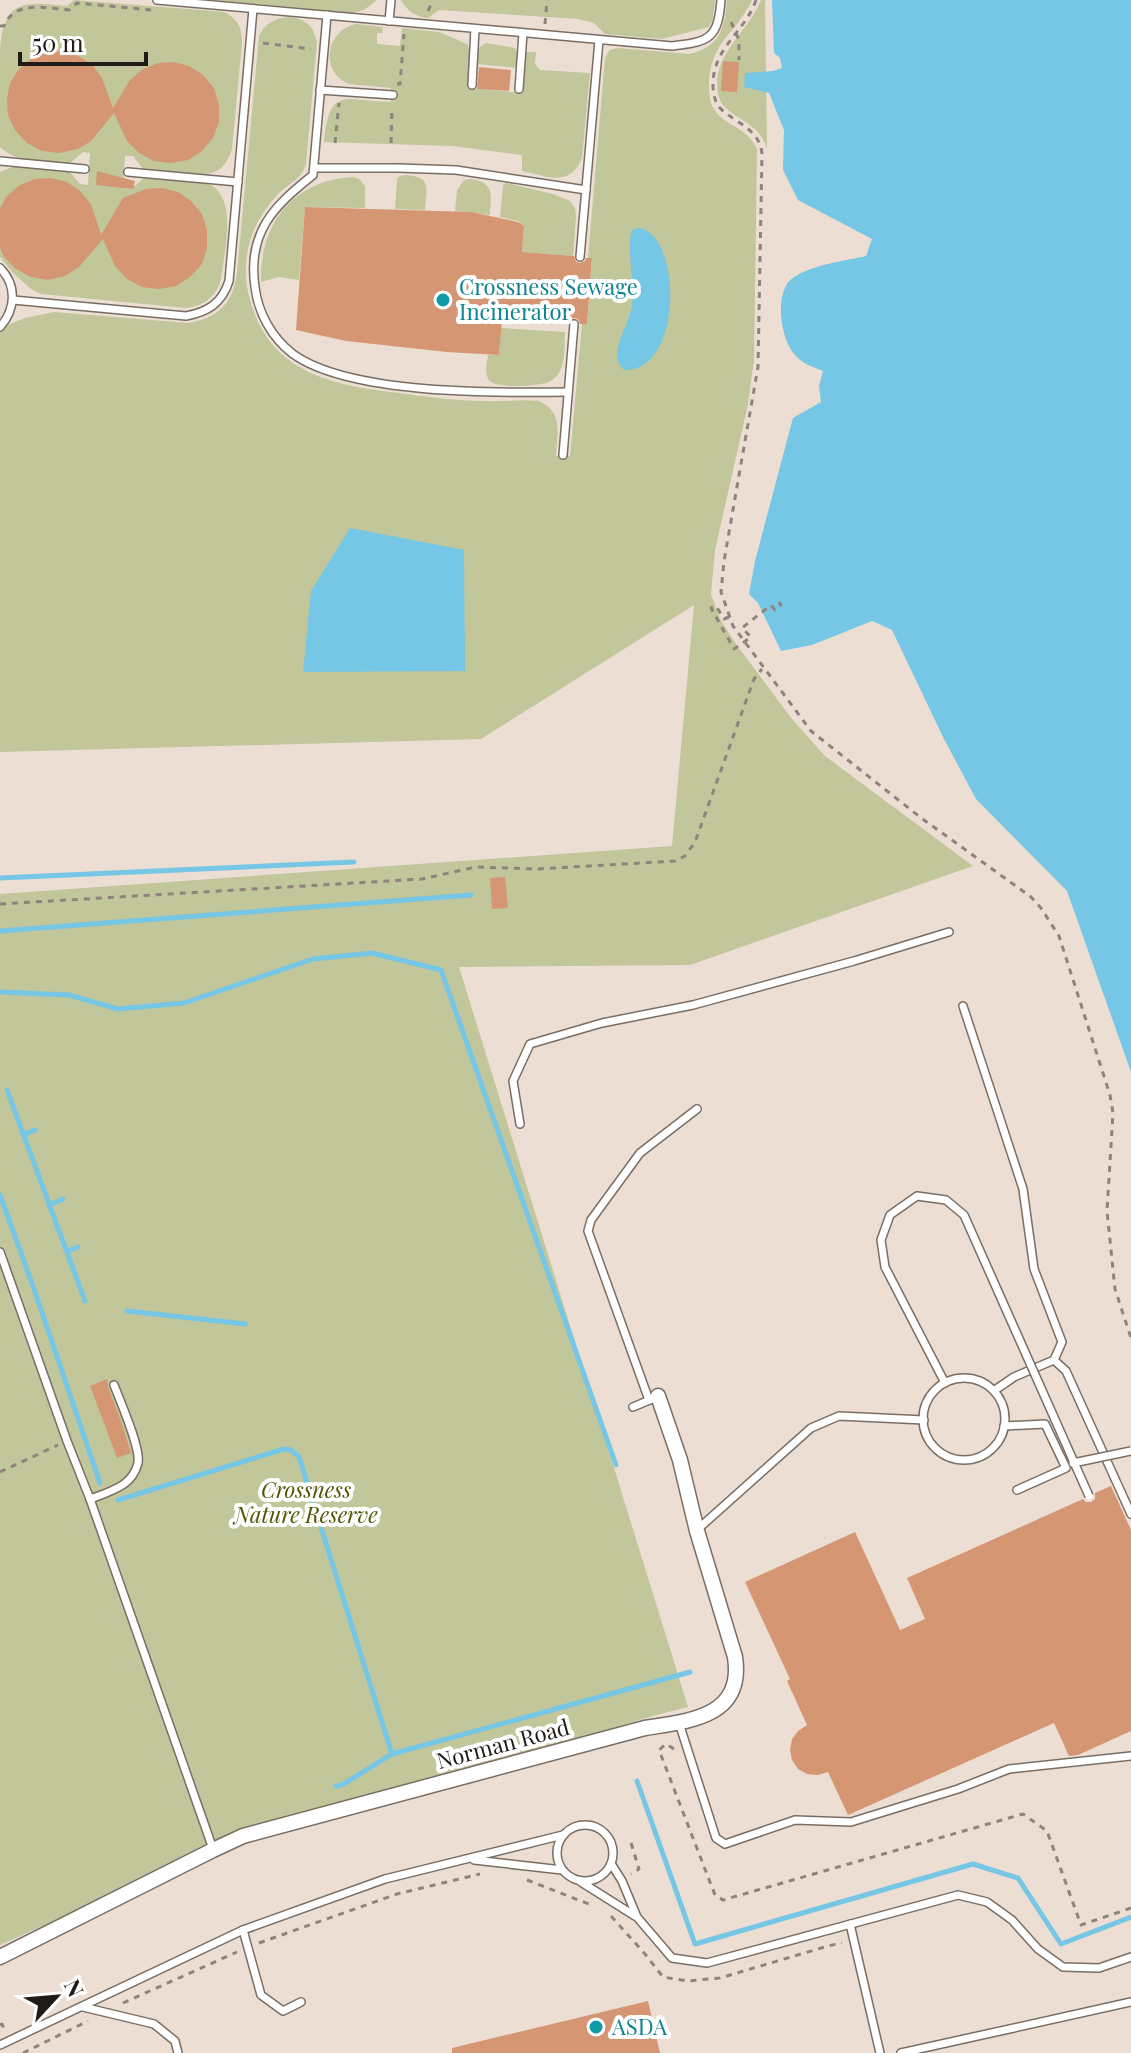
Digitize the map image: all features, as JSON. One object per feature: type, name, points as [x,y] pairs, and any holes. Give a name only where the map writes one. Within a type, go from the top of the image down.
[{"type":"street","name":"Norman Road","points":[[0,1957],[243,1836],[645,1728],[679,1723],[712,1712],[724,1703],[733,1690],[737,1674],[735,1657],[697,1531],[680,1460],[654,1398]]},
{"type":"lane","points":[[157,0],[655,45],[693,43],[711,35],[717,28],[721,0]]},
{"type":"lane","points":[[389,21],[391,0]]},
{"type":"lane","points":[[13,300],[186,316],[209,309],[219,302],[229,281],[253,9]]},
{"type":"lane","points":[[327,15],[313,175],[274,209],[257,242],[254,260],[256,296],[269,327],[293,354],[310,364],[393,385],[496,393],[568,392]]},
{"type":"lane","points":[[472,85],[475,29]]},
{"type":"lane","points":[[519,89],[523,33]]},
{"type":"lane","points":[[580,257],[599,40]]},
{"type":"lane","points":[[320,90],[393,95]]},
{"type":"lane","points":[[0,161],[85,169]]},
{"type":"lane","points":[[314,168],[456,170],[586,190]]},
{"type":"lane","points":[[128,172],[238,182]]},
{"type":"lane","points":[[0,268],[12,287],[13,300],[10,313],[0,327]]},
{"type":"lane","points":[[563,455],[574,324]]},
{"type":"lane","points":[[520,1124],[513,1081],[530,1044],[602,1023],[693,1005],[949,932]]},
{"type":"lane","points":[[963,1006],[1023,1189],[1034,1269],[1062,1342],[1054,1360],[1014,1377],[995,1390]]},
{"type":"lane","points":[[633,1407],[654,1398],[588,1231],[591,1220],[640,1153],[697,1109]]},
{"type":"lane","points":[[945,1383],[885,1267],[881,1240],[890,1215],[917,1196],[946,1200],[964,1215],[1089,1496]]},
{"type":"lane","points":[[0,1252],[213,1850]]},
{"type":"lane","points":[[1054,1360],[1066,1371],[1131,1514]]},
{"type":"lane","points":[[961,1377],[981,1380],[995,1390],[1004,1426],[997,1443],[977,1458],[950,1458],[940,1453],[927,1438],[924,1412],[933,1391],[945,1383],[961,1377]]},
{"type":"lane","points":[[90,1499],[126,1483],[138,1463],[133,1435],[114,1385]]},
{"type":"lane","points":[[697,1531],[811,1428],[839,1416],[924,1420]]},
{"type":"lane","points":[[1004,1426],[1045,1424],[1066,1468],[1017,1490]]},
{"type":"lane","points":[[1073,1463],[1131,1451]]},
{"type":"lane","points":[[679,1723],[716,1838],[725,1844],[795,1820],[851,1822],[958,1789],[1009,1769],[1131,1756]]},
{"type":"lane","points":[[0,2045],[243,1930],[385,1879],[563,1835],[572,1828],[588,1824],[602,1829],[611,1840],[615,1852],[612,1865],[604,1876],[590,1882],[580,1882]]},
{"type":"lane","points":[[563,1835],[557,1855],[562,1870],[637,1917]]},
{"type":"lane","points":[[468,1859],[562,1870]]},
{"type":"lane","points":[[612,1865],[637,1917],[672,1958],[707,1963],[958,1895],[987,1902],[1012,1920],[1038,1949],[1063,1967],[1099,1968],[1131,1957]]},
{"type":"lane","points":[[850,1924],[880,2053]]},
{"type":"lane","points":[[243,1930],[261,1995],[283,2011],[301,2002]]},
{"type":"lane","points":[[901,2053],[1131,2002]]},
{"type":"lane","points":[[81,2007],[154,2024],[175,2041],[178,2053]]},
{"type":"path","points":[[544,35],[547,0]]},
{"type":"path","points":[[756,0],[751,12],[722,50],[713,79],[715,99],[722,110],[756,136],[762,154],[758,367],[721,592],[729,617],[744,642],[818,738],[1031,897],[1059,936],[1113,1113],[1107,1211],[1115,1289],[1131,1338]]},
{"type":"path","points":[[0,26],[4,26],[14,10],[23,6],[69,10],[77,3],[152,10]]},
{"type":"path","points":[[720,11],[736,32],[739,60]]},
{"type":"path","points":[[250,41],[324,51]]},
{"type":"path","points":[[335,143],[340,91]]},
{"type":"path","points":[[729,617],[724,619],[716,606],[711,608],[734,649],[751,637],[742,628],[771,605],[775,610],[781,605],[779,602]]},
{"type":"path","points":[[0,904],[422,879],[476,867],[537,869],[675,861],[685,856],[695,842],[754,679],[762,667]]},
{"type":"path","points":[[0,1472],[67,1441]]},
{"type":"path","points":[[679,1752],[666,1744],[659,1750],[715,1895],[723,1900],[1023,1814],[1047,1831],[1081,1925],[1131,1908]]},
{"type":"path","points":[[622,1881],[639,1869],[631,1843]]},
{"type":"path","points":[[23,2053],[248,1947],[397,1894],[485,1873]]},
{"type":"path","points":[[528,1880],[604,1911],[663,1977],[687,1981],[720,1978],[828,1946]]},
{"type":"green space","points":[[74,0],[225,12],[240,28],[242,43],[232,149],[225,164],[208,174],[185,174],[144,170],[133,156],[125,156],[123,188],[131,189],[144,178],[194,181],[218,190],[224,200],[227,226],[221,279],[212,296],[198,305],[186,308],[41,294],[13,273],[0,257],[0,172],[18,166],[69,171],[80,184],[88,185],[90,153],[83,152],[70,163],[42,162],[15,156],[0,147],[0,49],[6,21],[18,7],[28,4],[67,6]]},
{"type":"green space","points":[[213,0],[377,0],[364,10],[353,13]]},
{"type":"green space","points":[[401,0],[715,0],[709,27],[662,39],[605,34],[594,23],[578,19],[439,10],[428,18],[416,15]]},
{"type":"green space","name":"Crossness Nature Reserve","points":[[727,0],[752,0],[714,57],[709,86],[716,112],[748,136],[757,149],[754,360],[748,404],[715,550],[711,594],[720,619],[736,644],[792,719],[825,756],[973,866],[690,965],[459,967],[688,1707],[213,1850],[0,1945],[0,894],[672,846],[694,605],[481,739],[0,752],[0,332],[25,318],[54,312],[188,323],[199,321],[222,308],[232,293],[237,273],[259,36],[274,20],[296,18],[311,27],[317,42],[306,164],[261,216],[246,259],[249,295],[264,334],[294,364],[333,381],[452,400],[539,401],[556,417],[556,456],[570,456],[582,324],[587,324],[592,259],[588,258],[605,58],[610,50],[618,48],[689,54],[700,51],[719,35]]},
{"type":"green space","points":[[761,0],[765,0],[767,148],[759,133],[723,105],[717,84],[723,59]]},
{"type":"green space","points":[[356,24],[383,27],[382,33],[377,33],[377,44],[400,46],[402,28],[439,32],[467,44],[470,51],[467,88],[523,93],[526,52],[536,52],[535,64],[540,70],[590,73],[582,158],[577,167],[564,177],[556,178],[522,171],[522,155],[452,146],[324,142],[330,111],[336,104],[352,99],[391,102],[391,88],[349,84],[333,70],[330,52],[333,42],[338,34]]},
{"type":"green space","points":[[487,43],[515,48],[517,68],[477,64],[478,49]]},
{"type":"green space","points":[[406,175],[424,181],[427,190],[425,210],[395,209],[397,179]]},
{"type":"green space","points":[[354,177],[365,186],[365,208],[305,207],[299,280],[279,277],[261,282],[266,241],[284,208],[314,186]]},
{"type":"green space","points":[[470,179],[488,186],[490,215],[455,211],[457,190],[464,180]]},
{"type":"green space","points":[[506,183],[570,201],[576,217],[573,256],[522,252],[524,226],[518,221],[500,217],[503,185]]},
{"type":"green space","points":[[501,328],[565,332],[563,362],[557,375],[546,383],[525,386],[499,385],[489,380],[486,371],[488,355],[499,355]]},
{"type":"water","points":[[772,0],[1131,0],[1131,1072],[1067,891],[976,799],[892,630],[872,621],[812,645],[781,651],[758,603],[749,594],[793,418],[821,402],[819,386],[823,371],[799,359],[786,339],[781,315],[783,293],[787,283],[802,273],[866,256],[872,239],[798,200],[783,170],[784,130],[769,93],[744,87],[745,73],[782,68],[780,58],[774,53]]},
{"type":"water","points":[[639,228],[653,236],[663,253],[669,276],[670,302],[666,328],[658,350],[644,365],[624,370],[618,362],[617,351],[632,305],[630,237],[632,230]]},
{"type":"water","points":[[350,528],[464,550],[465,671],[303,672],[311,591]]},
{"type":"building","points":[[62,51],[92,64],[102,78],[113,108],[130,80],[143,69],[158,63],[174,62],[189,66],[203,75],[214,88],[219,105],[219,122],[213,138],[202,151],[188,160],[171,163],[154,161],[139,153],[127,141],[114,113],[91,141],[78,149],[59,153],[42,151],[27,143],[15,130],[8,115],[10,83],[19,69],[31,59]]},
{"type":"building","points":[[723,61],[739,62],[737,92],[721,91]]},
{"type":"building","points":[[479,67],[511,70],[509,91],[477,89]]},
{"type":"building","points":[[97,171],[135,181],[133,189],[96,185]]},
{"type":"building","points":[[51,178],[67,182],[80,191],[91,204],[101,235],[123,198],[146,189],[162,188],[178,192],[202,214],[207,230],[207,248],[202,264],[176,286],[159,289],[142,287],[127,279],[115,266],[103,239],[79,267],[65,276],[48,280],[31,277],[16,269],[0,248],[0,208],[7,196],[20,185],[35,179]]},
{"type":"building","name":"Crossness Sewage Incinerator","points":[[305,207],[471,212],[518,222],[524,226],[522,252],[574,256],[580,263],[592,258],[587,324],[580,324],[574,318],[568,323],[502,321],[499,355],[346,341],[296,330]]},
{"type":"building","points":[[505,877],[508,908],[492,909],[490,878]]},
{"type":"building","points":[[107,1379],[131,1453],[117,1458],[90,1386]]},
{"type":"building","points":[[1111,1486],[1131,1530],[1131,1731],[1078,1755],[1069,1756],[1054,1723],[848,1815],[828,1772],[807,1774],[798,1769],[790,1750],[792,1739],[807,1725],[787,1681],[790,1679],[745,1582],[855,1532],[900,1630],[925,1619],[907,1578],[1083,1499],[1091,1502],[1095,1499],[1095,1493]]},
{"type":"building","name":"ASDA","points":[[648,2001],[660,2053],[452,2053],[452,2048]]},
{"type":"waterway","points":[[0,878],[354,862]]},
{"type":"waterway","points":[[0,931],[471,895]]},
{"type":"waterway","points":[[0,992],[69,995],[118,1009],[184,1003],[313,959],[372,953],[441,970],[616,1465]]},
{"type":"waterway","points":[[7,1090],[85,1301]]},
{"type":"waterway","points":[[23,1135],[35,1130]]},
{"type":"waterway","points":[[0,1195],[100,1483]]},
{"type":"waterway","points":[[49,1205],[63,1199]]},
{"type":"waterway","points":[[67,1251],[78,1247]]},
{"type":"waterway","points":[[127,1311],[245,1324]]},
{"type":"waterway","points":[[118,1500],[284,1449],[291,1450],[299,1457],[392,1754]]},
{"type":"waterway","points":[[336,1786],[392,1754],[690,1672]]},
{"type":"waterway","points":[[637,1781],[695,1944],[973,1864],[1018,1878],[1061,1944],[1131,1917]]},
{"type":"place","name":"Crossness Sewage Incinerator","points":[[443,300]]},
{"type":"place","name":"ASDA","points":[[596,2027]]}]
